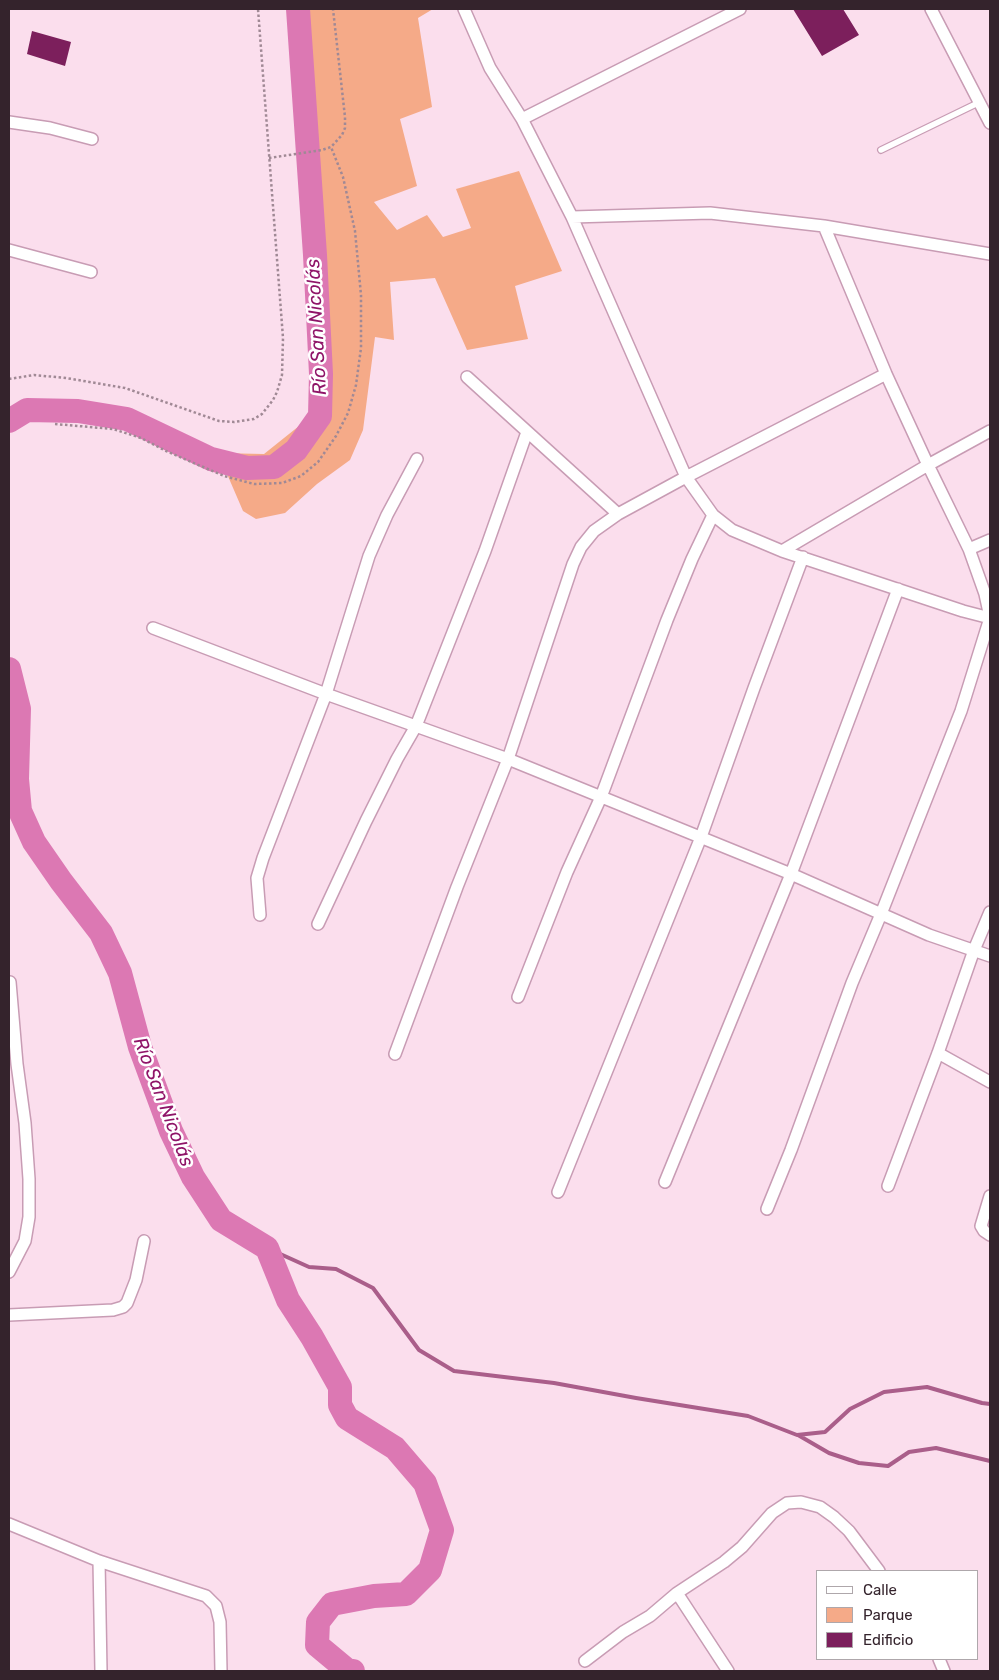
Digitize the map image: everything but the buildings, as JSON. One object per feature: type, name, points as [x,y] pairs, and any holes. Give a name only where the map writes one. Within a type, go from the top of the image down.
[{"type":"street","points":[[464,9],[490,68],[522,119],[572,217],[686,476],[713,515],[732,530],[782,550],[963,611],[990,618]]},
{"type":"street","points":[[712,9],[718,20]]},
{"type":"street","points":[[522,119],[740,9]]},
{"type":"street","points":[[931,9],[990,123]]},
{"type":"street","points":[[9,122],[50,128],[92,139]]},
{"type":"street","points":[[572,217],[710,213],[824,226],[990,254]]},
{"type":"street","points":[[767,1209],[852,983],[961,711],[990,618],[985,594],[969,549],[886,374],[824,226]]},
{"type":"street","points":[[9,250],[90,272]]},
{"type":"street","points":[[395,1054],[457,886],[508,759],[573,564],[581,547],[594,531],[618,514],[686,476],[886,374]]},
{"type":"street","points":[[467,377],[618,514]]},
{"type":"street","points":[[782,550],[990,431]]},
{"type":"street","points":[[318,924],[388,777],[416,726],[485,550],[527,432]]},
{"type":"street","points":[[260,915],[257,878],[326,694],[369,556],[417,459]]},
{"type":"street","points":[[518,997],[567,872],[601,797],[667,620],[692,559],[713,515]]},
{"type":"street","points":[[969,549],[990,540]]},
{"type":"street","points":[[558,1192],[701,837],[803,557]]},
{"type":"street","points":[[665,1182],[791,874],[898,589]]},
{"type":"street","points":[[152,628],[326,694],[508,759],[791,874],[929,935],[990,956]]},
{"type":"street","points":[[888,1186],[974,950],[990,912]]},
{"type":"street","points":[[9,1272],[25,1241],[30,1217],[29,1179],[10,982]]},
{"type":"street","points":[[938,1053],[990,1082]]},
{"type":"street","points":[[990,1196],[981,1226],[984,1232],[990,1235]]},
{"type":"street","points":[[9,1315],[112,1310],[123,1307],[127,1303],[136,1280],[144,1241]]},
{"type":"street","points":[[585,1661],[623,1632],[650,1616],[677,1593],[724,1562],[742,1547],[772,1513],[787,1503],[801,1502],[820,1507],[834,1517],[848,1531],[878,1570]]},
{"type":"street","points":[[9,1524],[99,1562],[206,1596],[216,1606],[220,1622],[221,1671]]},
{"type":"street","points":[[99,1562],[101,1671]]},
{"type":"street","points":[[677,1593],[728,1671]]},
{"type":"lane","points":[[881,150],[980,102]]},
{"type":"path","points":[[9,379],[34,375],[66,378],[125,388],[219,421],[254,419],[268,408],[277,392],[282,375],[283,338],[258,9]]},
{"type":"path","points":[[269,158],[318,152],[331,147],[342,135],[345,117],[333,9]]},
{"type":"path","points":[[55,424],[113,429],[141,438],[224,476],[254,484],[282,484],[301,476],[318,462],[336,436],[348,413],[356,385],[361,348],[361,295],[355,231],[343,177],[331,147]]},
{"type":"green space","points":[[295,9],[433,9],[418,18],[432,107],[400,119],[417,186],[374,202],[397,230],[427,215],[443,237],[471,228],[456,189],[519,171],[562,271],[515,286],[528,339],[467,350],[435,278],[390,282],[394,340],[375,337],[363,430],[350,460],[317,484],[285,513],[256,519],[243,511],[218,453],[264,454],[324,406],[314,213]]},
{"type":"waterway","name":"Río San Nicolás","points":[[9,421],[27,410],[78,411],[127,419],[211,459],[247,468],[274,467],[296,450],[320,416],[321,374],[315,255],[298,9]]},
{"type":"waterway","name":"Río San Nicolás","points":[[9,669],[19,709],[17,779],[20,811],[34,842],[101,933],[120,973],[140,1047],[171,1131],[193,1177],[221,1220],[267,1248],[288,1300],[312,1337],[340,1387],[340,1405],[347,1418],[395,1448],[425,1483],[442,1530],[430,1570],[406,1594],[374,1596],[332,1604],[318,1622],[317,1645],[347,1670],[353,1671]]},
{"type":"waterway","points":[[267,1248],[309,1267],[336,1269],[373,1288],[419,1350],[454,1371],[554,1383],[748,1416],[797,1435],[825,1432],[850,1409],[884,1392],[927,1387],[990,1404]]},
{"type":"waterway","points":[[798,1435],[829,1453],[859,1463],[888,1466],[909,1452],[936,1448],[990,1461]]}]
